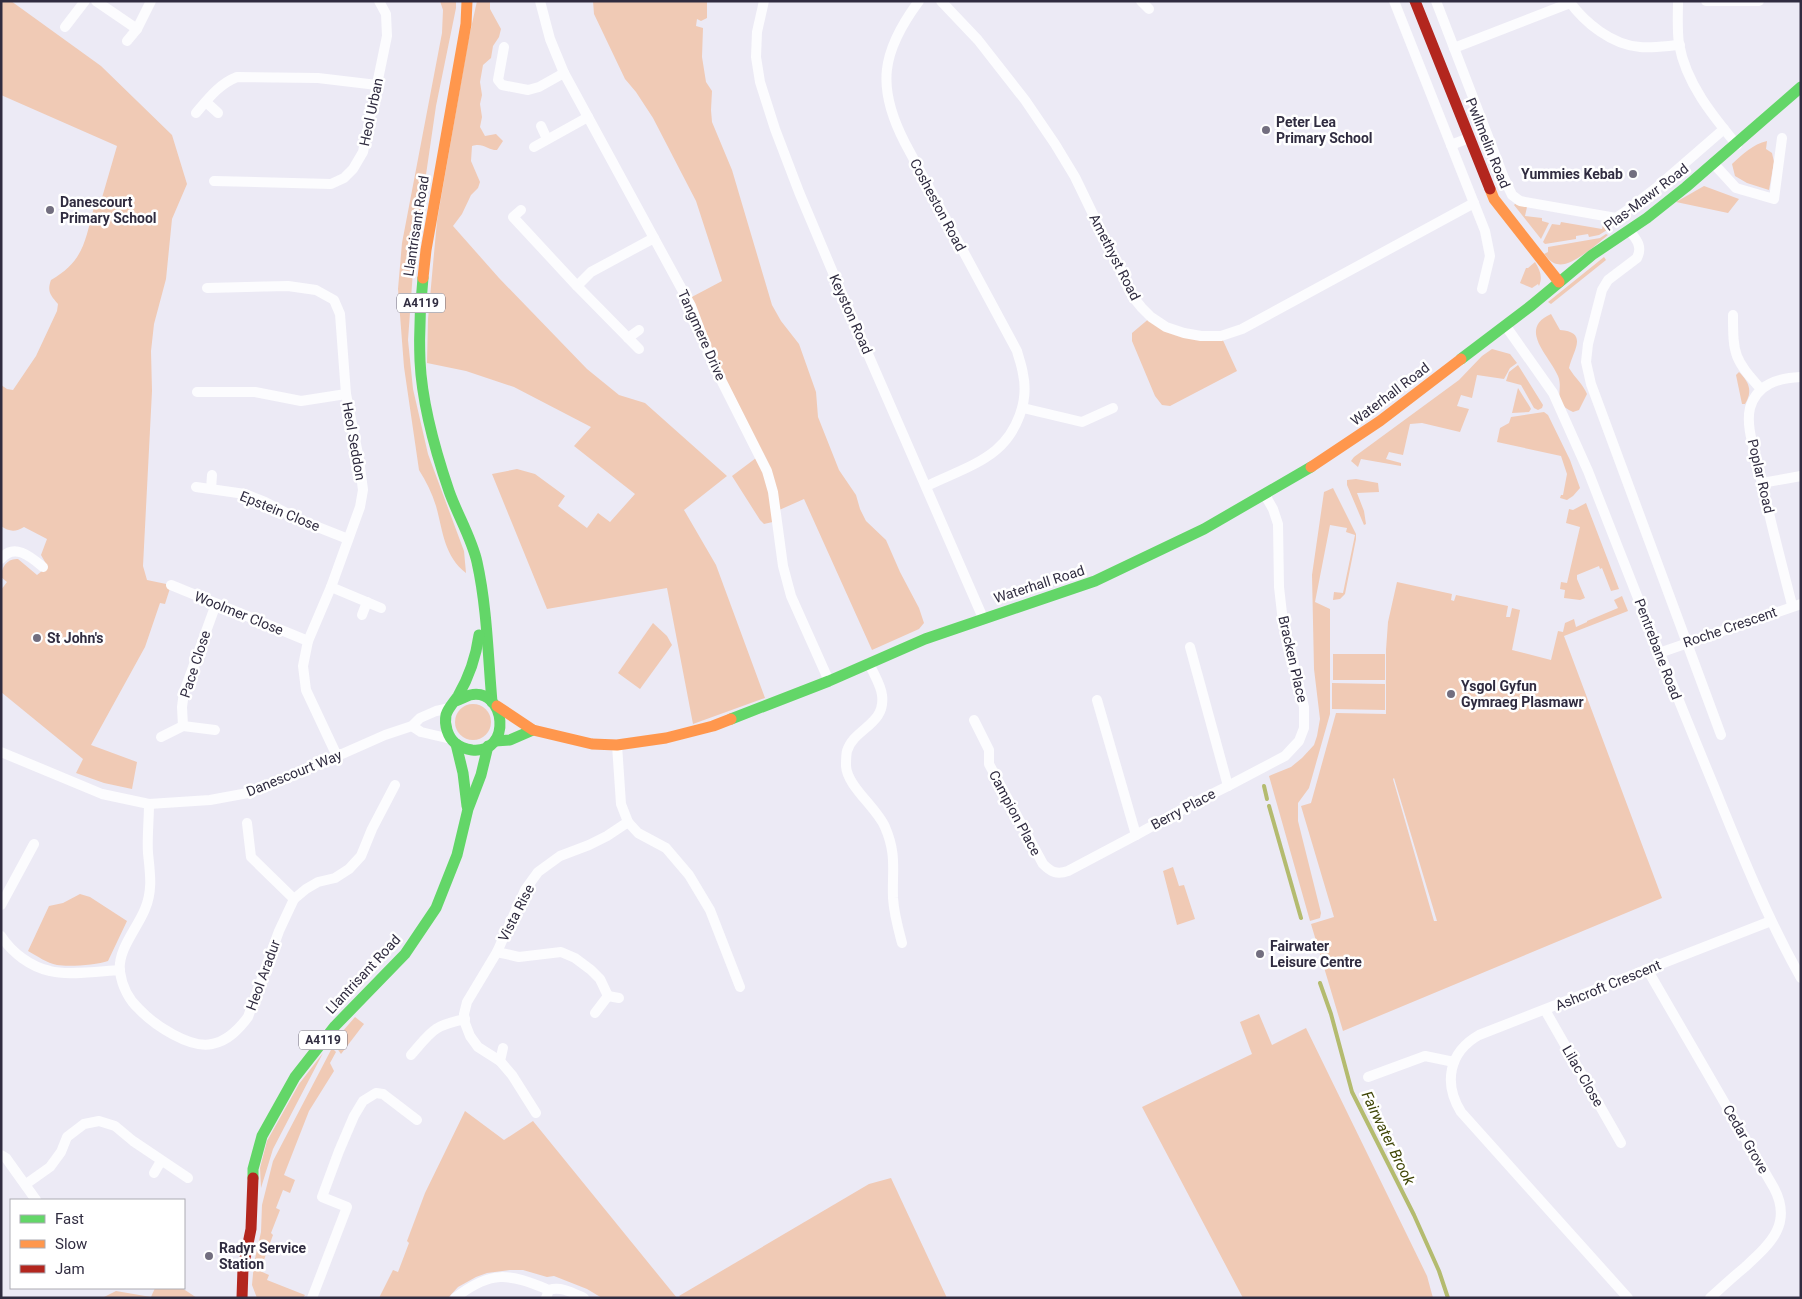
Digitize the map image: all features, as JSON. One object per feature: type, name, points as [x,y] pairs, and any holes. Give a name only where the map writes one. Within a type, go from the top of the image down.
[{"type":"street","points":[[65,27],[85,1]]},
{"type":"street","points":[[96,1],[137,29]]},
{"type":"street","points":[[127,41],[137,29],[151,1]]},
{"type":"street","name":"Heol Urban","points":[[214,181],[331,184],[344,178],[353,169],[363,152],[387,36],[386,14],[379,1]]},
{"type":"street","name":"Llantrisant Road","points":[[242,1298],[243,1268],[251,1230],[253,1169],[262,1136],[288,1089],[309,1058],[335,1026],[405,954],[436,908],[457,856],[468,808],[492,744],[500,733],[502,724],[501,714],[495,704],[477,560],[450,493],[436,450],[425,400],[420,362],[421,299],[426,250],[466,24],[467,1]]},
{"type":"street","name":"Tangmere Drive","points":[[540,1],[550,39],[564,73],[692,306],[712,362],[767,471],[773,492],[783,566],[791,596],[829,681]]},
{"type":"street","name":"Keyston Road","points":[[764,1],[757,32],[756,57],[766,104],[798,192],[983,618]]},
{"type":"street","name":"Cosheston Road","points":[[919,1],[898,32],[890,52],[886,86],[890,109],[905,144],[1017,351],[1024,374],[1023,408],[1012,431],[996,450],[927,486]]},
{"type":"street","name":"Amethyst Road","points":[[941,1],[978,40],[1025,100],[1075,177],[1133,297],[1151,317],[1166,327],[1201,336],[1221,336],[1242,329],[1474,203]]},
{"type":"street","points":[[1141,1],[1149,9]]},
{"type":"street","points":[[1394,1],[1485,230],[1490,256],[1482,289]]},
{"type":"street","name":"Pwllmelin Road","points":[[1415,1],[1494,199],[1559,282]]},
{"type":"street","name":"Pwllmelin Road","points":[[1436,1],[1504,178]]},
{"type":"street","points":[[1678,1],[1680,45],[1692,82],[1737,145]]},
{"type":"street","points":[[1706,1],[1759,1]]},
{"type":"street","points":[[1454,48],[1570,2],[1588,23],[1620,42],[1638,47],[1680,45]]},
{"type":"street","points":[[504,47],[498,80],[502,85],[528,90],[540,87],[564,73]]},
{"type":"street","points":[[196,114],[218,88],[237,77],[318,78],[377,86]]},
{"type":"street","name":"Plas-Mawr Road","points":[[1505,325],[1592,255],[1647,218],[1737,145],[1801,87]]},
{"type":"street","points":[[206,102],[218,113]]},
{"type":"street","points":[[534,147],[588,117]]},
{"type":"street","points":[[541,126],[547,139]]},
{"type":"street","name":"Plas-Mawr Road","points":[[1504,178],[1512,195],[1520,201],[1611,218],[1621,216],[1724,129]]},
{"type":"street","points":[[1451,145],[1469,138]]},
{"type":"street","points":[[1714,164],[1736,188],[1774,200],[1782,138]]},
{"type":"street","points":[[1489,186],[1504,178]]},
{"type":"street","points":[[521,210],[513,217],[639,349]]},
{"type":"street","points":[[1628,230],[1639,244],[1640,253],[1637,258],[1608,280],[1602,290],[1588,344],[1586,362],[1591,384],[1721,735]]},
{"type":"street","points":[[577,286],[591,272],[654,238]]},
{"type":"street","name":"Heol Seddon","points":[[207,288],[288,286],[316,290],[334,300],[340,314],[346,394],[360,459],[363,490],[360,507],[331,587],[308,641],[303,666],[306,690],[337,756]]},
{"type":"street","points":[[1733,315],[1733,345],[1737,360],[1761,389],[1774,381],[1790,377],[1801,377]]},
{"type":"street","name":"Waterhall Road","points":[[495,704],[533,730],[592,744],[617,746],[666,738],[713,726],[829,681],[925,639],[1095,581],[1204,529],[1334,453],[1380,421],[1505,325]]},
{"type":"street","name":"Pentrebane Road","points":[[1505,325],[1553,393],[1573,435],[1673,690],[1771,921],[1801,978]]},
{"type":"street","points":[[628,338],[639,330]]},
{"type":"street","name":"Poplar Road","points":[[1761,389],[1750,408],[1749,420],[1762,483],[1797,605]]},
{"type":"street","points":[[198,392],[254,392],[301,401],[346,394]]},
{"type":"street","points":[[1023,408],[1082,422],[1113,408]]},
{"type":"street","points":[[211,489],[212,475]]},
{"type":"street","points":[[1762,483],[1801,476]]},
{"type":"street","name":"Epstein Close","points":[[196,487],[245,494],[300,520],[348,539]]},
{"type":"street","name":"Bracken Place","points":[[1228,786],[1285,756],[1299,741],[1304,728],[1304,707],[1283,622],[1279,586],[1278,524],[1273,509],[1265,495]]},
{"type":"street","points":[[1,559],[5,554],[15,550],[33,552],[44,567]]},
{"type":"street","name":"Woolmer Close","points":[[171,585],[308,641]]},
{"type":"street","points":[[331,587],[380,608]]},
{"type":"street","name":"Llantrisant Road","points":[[468,808],[463,772],[454,741],[446,726],[446,717],[476,658],[483,598]]},
{"type":"street","points":[[362,615],[367,602]]},
{"type":"street","name":"Pace Close","points":[[183,726],[184,692],[216,604]]},
{"type":"street","name":"Roche Crescent","points":[[1659,653],[1797,605]]},
{"type":"street","name":"Berry Place","points":[[1097,700],[1136,835],[1194,802],[1228,786],[1190,647]]},
{"type":"street","points":[[869,664],[882,696],[880,713],[872,725],[856,736],[847,751],[846,769],[857,790],[884,824],[891,844],[894,863],[893,900],[902,943]]},
{"type":"street","points":[[453,704],[464,696],[473,694],[482,695],[495,704]]},
{"type":"street","name":"Danescourt Way","points":[[1,752],[102,794],[149,804],[210,800],[248,793],[290,777],[385,735],[412,726],[420,718],[453,704]]},
{"type":"street","name":"Campion Place","points":[[974,720],[989,750],[988,764],[1043,864],[1049,870],[1061,874],[1136,835]]},
{"type":"street","points":[[161,737],[183,726],[215,730]]},
{"type":"street","points":[[412,726],[421,732],[454,741],[470,750],[480,750],[533,730]]},
{"type":"street","points":[[617,746],[621,804],[628,822],[638,833],[666,848],[690,875],[710,910],[740,987]]},
{"type":"street","name":"Heol Aradur","points":[[120,970],[122,984],[129,997],[138,1009],[154,1022],[182,1039],[199,1045],[213,1044],[228,1038],[239,1029],[248,1017],[279,931],[294,899],[318,882],[336,878],[349,869],[361,856],[394,785]]},
{"type":"street","points":[[1,936],[14,952],[50,972],[120,970],[124,949],[145,911],[151,893],[148,852],[149,804]]},
{"type":"street","name":"Vista Rise","points":[[465,1019],[464,1014],[467,1002],[497,952],[525,890],[538,872],[560,856],[601,839],[628,822]]},
{"type":"street","points":[[247,823],[251,857],[294,899]]},
{"type":"street","points":[[1,905],[34,844]]},
{"type":"street","name":"Ashcroft Crescent","points":[[1628,1298],[1461,1112],[1451,1089],[1451,1072],[1454,1062],[1466,1044],[1479,1035],[1771,921]]},
{"type":"street","points":[[497,952],[519,957],[561,952],[575,958],[591,970],[600,979],[608,996]]},
{"type":"street","name":"Cedar Grove","points":[[1647,969],[1774,1188],[1780,1203],[1781,1218],[1775,1236],[1762,1251],[1710,1298]]},
{"type":"street","points":[[608,996],[619,998]]},
{"type":"street","points":[[595,1013],[608,996]]},
{"type":"street","name":"Lilac Close","points":[[1545,1010],[1621,1143]]},
{"type":"street","points":[[411,1055],[433,1030],[443,1024],[465,1019],[470,1036],[478,1047],[500,1061],[512,1075],[536,1113]]},
{"type":"street","points":[[500,1061],[503,1048]]},
{"type":"street","points":[[1368,1077],[1425,1056],[1454,1062]]},
{"type":"street","points":[[312,1298],[347,1207],[322,1197],[338,1151],[354,1116],[363,1102],[376,1093],[383,1094],[417,1120]]},
{"type":"street","points":[[26,1184],[50,1168],[67,1137],[84,1124],[99,1121],[115,1126],[133,1142],[188,1178]]},
{"type":"street","points":[[1,1155],[6,1158],[35,1199]]},
{"type":"street","points":[[154,1173],[161,1161]]},
{"type":"street","points":[[455,1298],[478,1282],[491,1278],[507,1277],[522,1279],[550,1292],[566,1290],[584,1298]]},
{"type":"shaded area","points":[[1,1],[11,1],[101,66],[172,135],[187,184],[172,219],[166,279],[154,324],[151,351],[152,391],[143,566],[147,580],[171,585],[165,604],[160,603],[145,647],[91,745],[137,762],[132,789],[104,783],[76,773],[83,759],[1,692],[1,590],[7,582],[1,577],[2,570],[5,564],[11,560],[18,559],[37,575],[42,571],[45,562],[41,555],[47,539],[24,527],[13,531],[1,526],[1,385],[13,390],[36,356],[57,311],[58,304],[49,290],[51,280],[62,273],[77,258],[82,249],[94,207],[99,208],[117,146],[1,95]]},
{"type":"shaded area","points":[[440,1],[456,1],[456,8],[436,106],[414,257],[408,340],[413,389],[428,454],[464,551],[466,573],[453,559],[445,543],[434,501],[429,487],[419,470],[404,367],[398,289],[402,243],[442,33],[443,10]]},
{"type":"shaded area","points":[[477,1],[490,1],[490,9],[501,29],[499,37],[493,46],[491,58],[483,65],[480,82],[482,117],[480,127],[485,136],[496,134],[503,141],[497,150],[479,145],[472,146],[471,161],[480,182],[453,226],[499,278],[587,369],[619,395],[645,403],[727,476],[684,510],[716,565],[765,698],[693,724],[667,588],[547,609],[492,474],[517,469],[535,474],[565,496],[558,506],[587,528],[598,513],[610,522],[635,494],[574,446],[591,427],[514,387],[466,371],[427,363],[428,319],[437,221],[468,42]]},
{"type":"shaded area","points":[[593,1],[707,1],[707,18],[701,21],[697,19],[696,26],[703,28],[702,57],[706,82],[712,91],[712,122],[732,170],[772,305],[781,321],[799,344],[816,392],[818,417],[839,470],[856,495],[866,521],[886,540],[919,608],[924,623],[919,629],[872,650],[804,499],[777,511],[777,521],[764,524],[732,476],[760,455],[688,299],[722,281],[696,201],[653,118],[625,79],[594,14]]},
{"type":"shaded area","points":[[1767,141],[1766,149],[1772,153],[1774,162],[1769,190],[1747,183],[1735,176],[1732,164],[1752,147]]},
{"type":"shaded area","points":[[1704,186],[1739,199],[1728,213],[1676,202]]},
{"type":"shaded area","points":[[1514,205],[1527,207],[1525,216],[1542,218],[1542,221],[1549,223],[1541,239]]},
{"type":"shaded area","points":[[1604,221],[1614,223],[1615,225],[1599,235],[1589,237],[1588,234],[1576,236],[1576,239],[1545,244],[1543,242],[1552,224],[1560,225],[1561,222],[1602,229]]},
{"type":"shaded area","points":[[1606,234],[1608,235],[1591,249],[1576,259],[1563,264],[1555,263],[1544,254],[1548,252],[1548,247],[1600,238]]},
{"type":"shaded area","points":[[1604,257],[1606,260],[1551,304],[1548,302]]},
{"type":"shaded area","points":[[1535,262],[1540,271],[1541,280],[1539,286],[1538,284],[1532,288],[1520,283],[1526,268]]},
{"type":"shaded area","points":[[1551,314],[1560,330],[1574,334],[1577,338],[1576,349],[1569,368],[1587,394],[1579,410],[1573,412],[1566,408],[1560,400],[1558,376],[1543,352],[1536,335],[1537,327],[1541,320]]},
{"type":"shaded area","points":[[1151,317],[1166,327],[1221,336],[1237,371],[1170,406],[1162,405],[1155,396],[1132,341],[1132,333]]},
{"type":"shaded area","points":[[1492,349],[1510,354],[1517,363],[1510,368],[1504,379],[1477,375],[1472,398],[1461,395],[1457,406],[1469,409],[1460,432],[1422,423],[1410,424],[1403,455],[1389,452],[1386,459],[1401,463],[1401,466],[1361,459],[1358,467],[1351,461],[1459,380],[1482,356]]},
{"type":"shaded area","points":[[1518,365],[1543,405],[1538,410],[1534,408],[1521,385],[1506,381],[1509,372]]},
{"type":"shaded area","points":[[1739,372],[1749,387],[1749,395],[1745,404],[1742,404],[1736,375]]},
{"type":"shaded area","points":[[1518,388],[1531,409],[1529,412],[1512,413]]},
{"type":"shaded area","points":[[1544,412],[1548,415],[1570,460],[1580,488],[1567,500],[1560,498],[1563,495],[1567,474],[1561,456],[1497,442],[1500,428],[1509,423],[1511,417]]},
{"type":"shaded area","points":[[1356,479],[1378,483],[1379,492],[1357,493],[1364,511],[1366,524],[1364,525],[1347,485],[1347,480]]},
{"type":"shaded area","points":[[1333,488],[1356,534],[1356,539],[1345,594],[1340,599],[1333,600],[1334,592],[1343,593],[1355,535],[1346,532],[1347,528],[1330,525],[1315,602],[1330,609],[1330,714],[1309,788],[1298,803],[1298,821],[1321,913],[1320,918],[1310,921],[1269,776],[1291,767],[1302,758],[1314,745],[1317,736],[1320,719],[1314,669],[1312,575],[1324,492]]},
{"type":"shaded area","points":[[1586,503],[1619,589],[1611,591],[1602,568],[1600,569],[1599,566],[1577,575],[1585,598],[1580,600],[1564,598],[1565,590],[1560,589],[1561,582],[1567,583],[1580,527],[1566,523],[1569,509],[1573,510]]},
{"type":"shaded area","points":[[1397,582],[1452,594],[1451,600],[1454,601],[1456,595],[1508,606],[1506,617],[1510,617],[1512,608],[1520,610],[1512,650],[1551,660],[1558,631],[1563,632],[1565,623],[1574,619],[1576,627],[1618,608],[1614,600],[1622,596],[1628,611],[1564,636],[1662,898],[1343,1031],[1311,924],[1334,917],[1301,806],[1311,803],[1336,713],[1386,714],[1388,622]],"holes":[[[1394,778],[1437,921],[1434,921]]]},
{"type":"shaded area","points":[[653,623],[667,636],[672,645],[640,689],[618,673]]},
{"type":"shaded area","points":[[1333,654],[1385,654],[1385,680],[1333,680]]},
{"type":"shaded area","points":[[1332,683],[1385,684],[1385,710],[1332,709]]},
{"type":"shaded area","points":[[473,704],[480,705],[486,709],[490,715],[490,729],[486,735],[480,739],[473,740],[466,739],[460,735],[456,729],[455,722],[456,715],[460,709],[466,705]]},
{"type":"shaded area","points":[[1173,867],[1179,886],[1184,885],[1195,919],[1177,925],[1163,871]]},
{"type":"shaded area","points":[[80,894],[90,897],[127,921],[108,961],[97,964],[57,965],[28,951],[49,906],[63,903]]},
{"type":"shaded area","points":[[1259,1014],[1272,1045],[1306,1028],[1427,1276],[1433,1298],[1243,1298],[1142,1107],[1252,1054],[1240,1022]]},
{"type":"shaded area","points":[[355,1017],[364,1024],[341,1054],[334,1044]]},
{"type":"shaded area","points":[[332,1048],[336,1052],[330,1063],[334,1071],[309,1111],[284,1175],[295,1180],[290,1193],[283,1190],[276,1208],[280,1210],[260,1271],[269,1275],[267,1280],[305,1295],[303,1298],[257,1298],[252,1285],[254,1263],[261,1232],[262,1205],[273,1161]]},
{"type":"shaded area","points":[[323,1053],[273,1149],[261,1188],[260,1168],[267,1141],[299,1084]]},
{"type":"shaded area","points":[[465,1111],[504,1140],[533,1121],[677,1298],[602,1298],[587,1289],[554,1276],[547,1277],[523,1270],[510,1270],[487,1273],[476,1277],[458,1287],[448,1298],[379,1298],[393,1270],[398,1272],[409,1243],[407,1241],[425,1193]]},
{"type":"shaded area","points":[[891,1178],[947,1298],[681,1298],[679,1296],[869,1184]]},
{"type":"shaded area","points":[[155,1289],[184,1289],[197,1298],[102,1298],[116,1291],[151,1297]]},
{"type":"waterway","name":"Fairwater Brook","points":[[1264,786],[1267,799]]},
{"type":"waterway","name":"Fairwater Brook","points":[[1269,806],[1301,918]]},
{"type":"waterway","name":"Fairwater Brook","points":[[1320,983],[1331,1014],[1352,1092],[1414,1215],[1439,1271],[1448,1298]]},
{"type":"traffic: fast","points":[[1461,359],[1532,305],[1592,255],[1647,218],[1686,187],[1801,87]]},
{"type":"traffic: fast","points":[[423,278],[420,309],[420,361],[423,394],[434,443],[452,500],[472,544],[477,562],[485,614],[492,702]]},
{"type":"traffic: fast","points":[[731,719],[829,681],[925,639],[1095,581],[1204,529],[1311,467]]},
{"type":"traffic: fast","points":[[456,701],[470,695],[482,695],[491,701],[497,710],[500,721],[499,732],[494,742],[485,748],[472,750],[465,748],[453,740],[446,727],[446,715],[466,682],[474,659],[479,635]]},
{"type":"traffic: fast","points":[[495,741],[510,740],[533,730]]},
{"type":"traffic: fast","points":[[456,744],[463,773],[467,806]]},
{"type":"traffic: fast","points":[[253,1178],[253,1169],[262,1136],[295,1077],[335,1026],[405,954],[436,908],[457,855],[468,809],[481,775],[488,746]]},
{"type":"traffic: slow","points":[[423,278],[426,250],[466,24],[467,1]]},
{"type":"traffic: slow","points":[[1490,189],[1494,199],[1559,282]]},
{"type":"traffic: slow","points":[[1311,467],[1380,421],[1461,359]]},
{"type":"traffic: slow","points":[[497,706],[533,730],[592,744],[617,745],[666,738],[713,726],[731,719]]},
{"type":"traffic: jam","points":[[1415,1],[1490,189]]},
{"type":"traffic: jam","points":[[242,1298],[243,1268],[251,1229],[253,1178]]},
{"type":"place","name":"Peter Lea Primary School","points":[[1266,130]]},
{"type":"place","name":"Yummies Kebab","points":[[1633,174]]},
{"type":"place","name":"Danescourt Primary School","points":[[50,210]]},
{"type":"place","name":"St John's","points":[[37,638]]},
{"type":"place","name":"Ysgol Gyfun Gymraeg Plasmawr","points":[[1451,694]]},
{"type":"place","name":"Fairwater Leisure Centre","points":[[1260,954]]},
{"type":"place","name":"Radyr Service Station","points":[[209,1256]]}]
